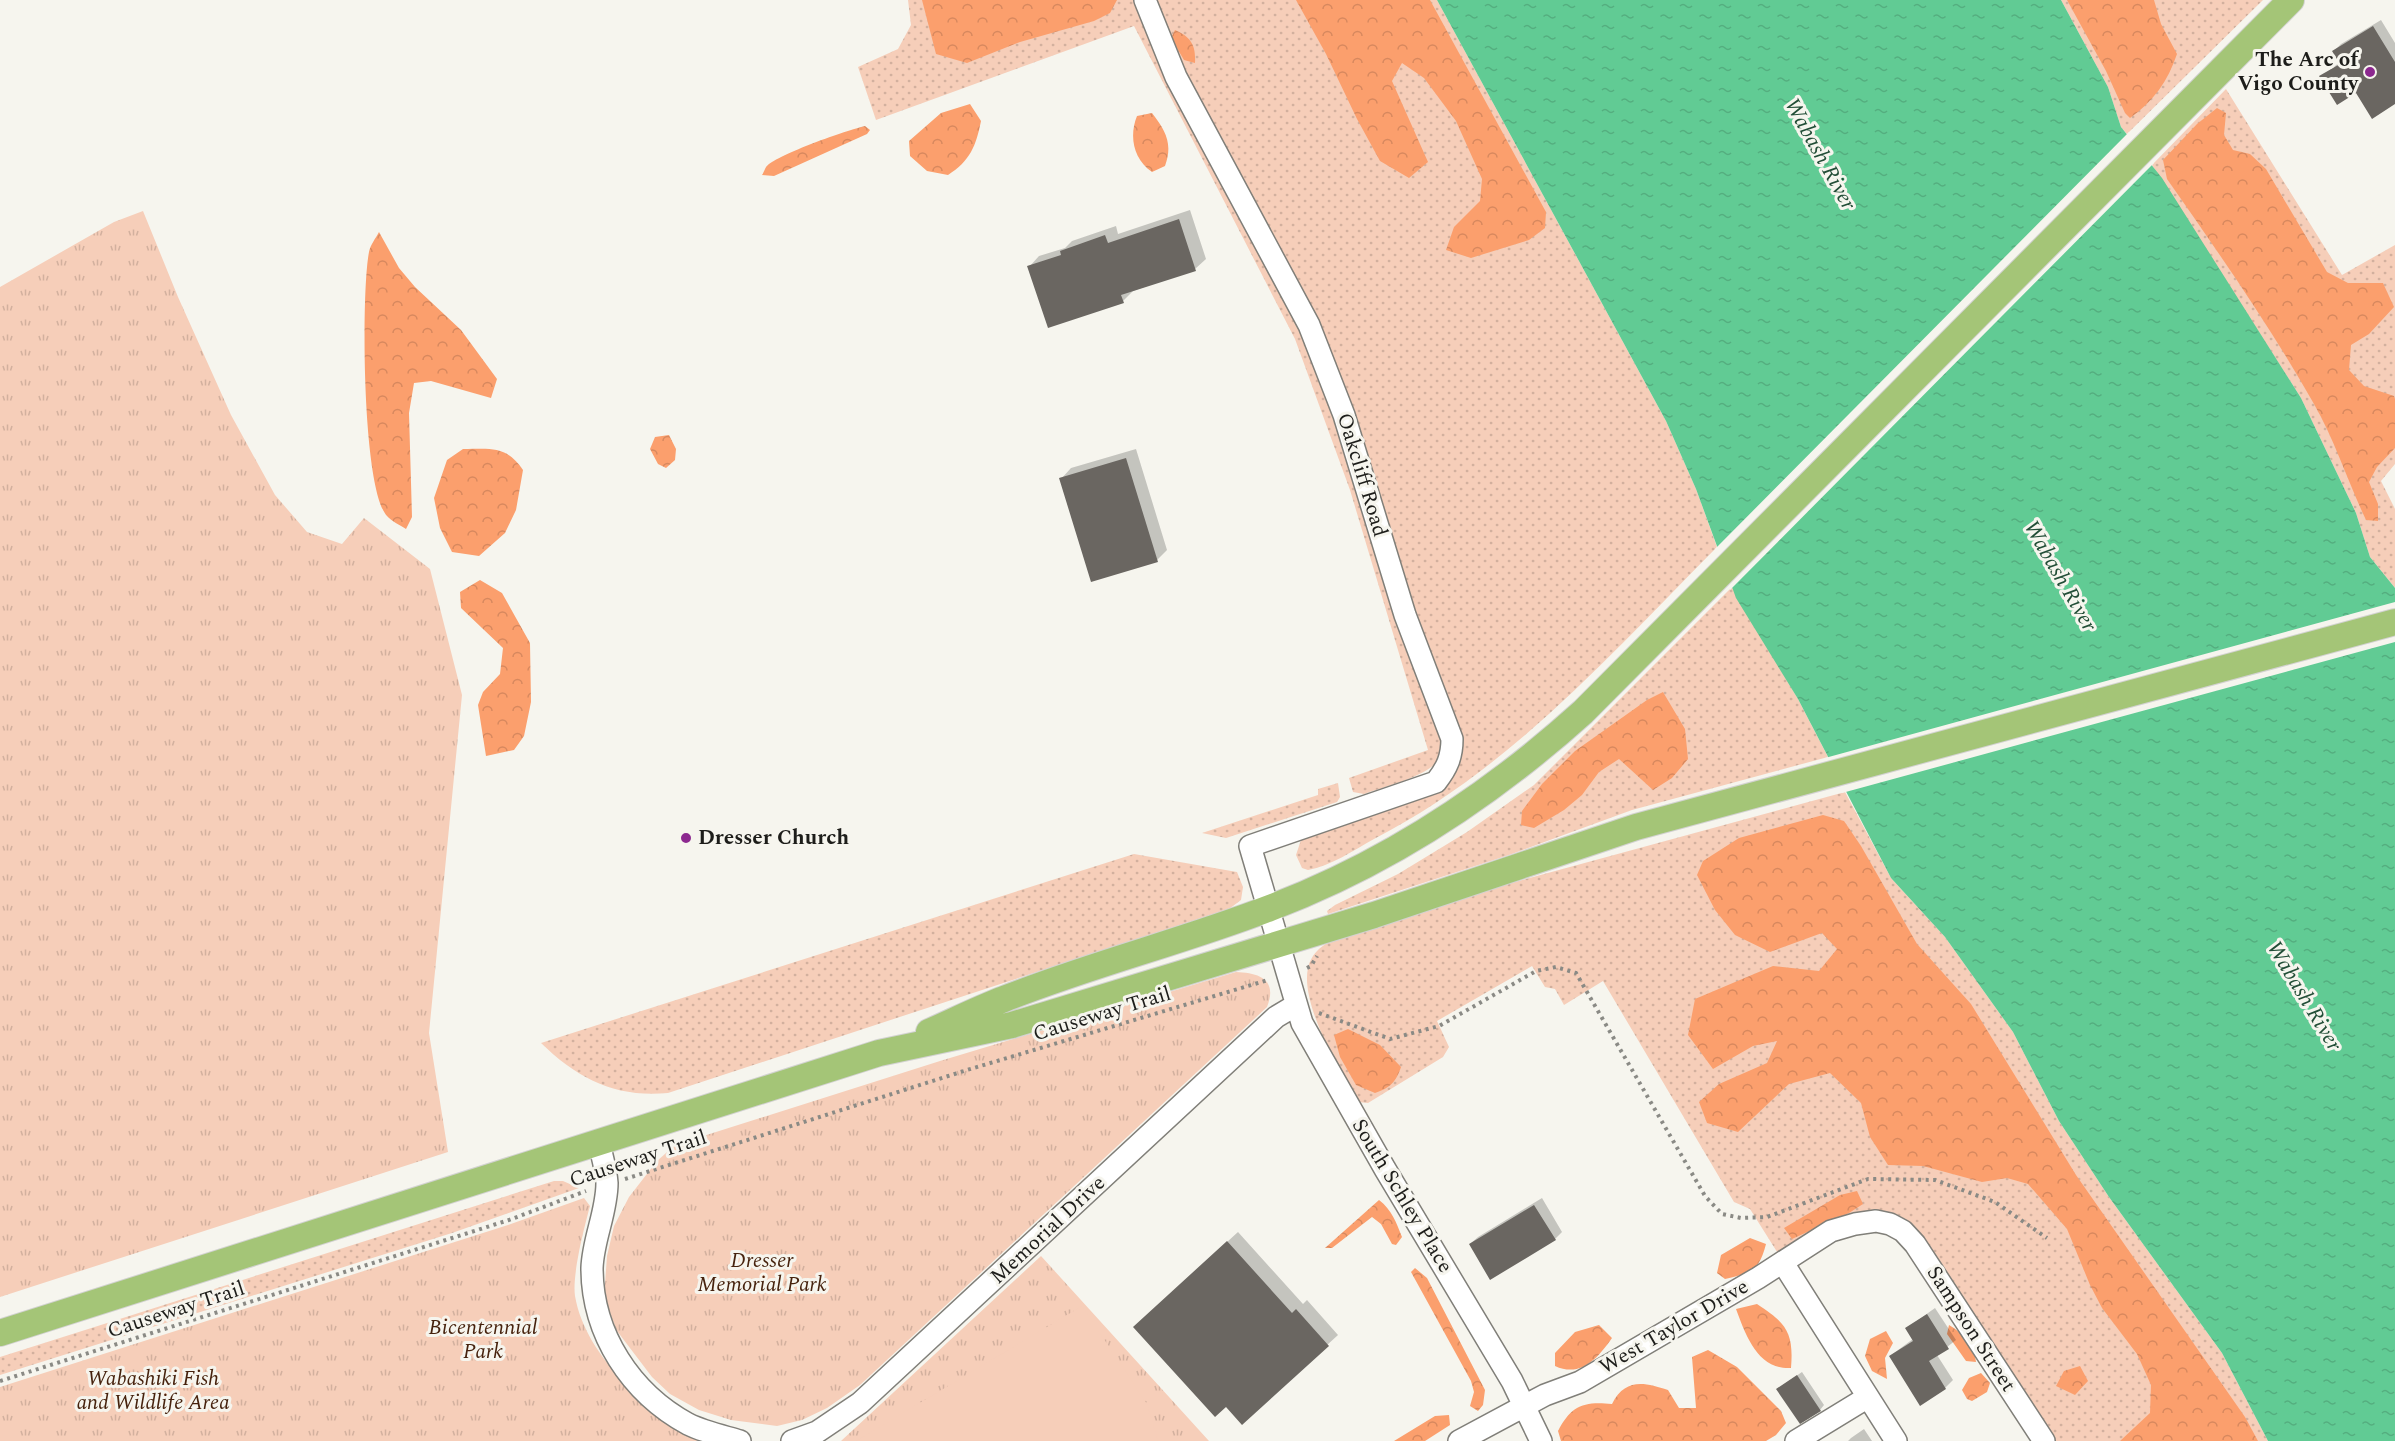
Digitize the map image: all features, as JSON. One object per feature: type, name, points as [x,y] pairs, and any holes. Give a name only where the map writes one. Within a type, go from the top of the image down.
[{"type":"main road","points":[[0,1333],[879,1053],[1004,999],[1270,908],[1364,866],[1451,815],[1524,763],[1583,712],[2291,0]]},
{"type":"main road","points":[[879,1053],[1012,1025],[1280,945],[1636,827],[2395,622]]},
{"type":"street","name":"Oakcliff Road","points":[[1145,0],[1176,77],[1309,325],[1344,415],[1404,615],[1452,739],[1452,753],[1446,770],[1436,782],[1250,846]]},
{"type":"street","name":"South Schley Place","points":[[1250,846],[1270,908],[1296,1005],[1322,1060],[1512,1381],[1542,1441]]},
{"type":"street","name":"Memorial Drive","points":[[792,1441],[817,1432],[860,1403],[1276,1017],[1296,1005]]},
{"type":"street","points":[[598,1143],[607,1184],[595,1240],[592,1269],[601,1327],[612,1351],[626,1372],[665,1409],[690,1425],[740,1441]]},
{"type":"street","name":"West Taylor Drive","points":[[1459,1441],[1523,1407],[1580,1382],[1783,1263],[1831,1232],[1855,1224],[1876,1221],[1890,1224]]},
{"type":"street","name":"Sampson Street","points":[[1890,1224],[1903,1231],[1915,1244],[2044,1441]]},
{"type":"street","points":[[1783,1263],[1896,1441]]},
{"type":"street","points":[[1796,1441],[1868,1397]]},
{"type":"path","points":[[1296,1005],[1390,1039],[1439,1026],[1536,971],[1557,967],[1576,973],[1705,1196],[1722,1214],[1741,1218],[1767,1217],[1868,1179],[1935,1180],[1995,1202],[2047,1238]]},
{"type":"path","name":"Causeway Trail","points":[[0,1381],[509,1220],[607,1184],[967,1070],[1288,974]]},
{"type":"green space","points":[[908,0],[1136,0],[1300,325],[1333,399],[1440,732],[1441,754],[1438,760],[1424,772],[1364,794],[1353,792],[1349,778],[1428,750],[1350,490],[1295,339],[1134,26],[876,120],[858,67],[898,49],[911,25]]},
{"type":"green space","points":[[922,0],[1117,0],[1110,13],[1094,21],[1020,42],[967,63],[936,54]]},
{"type":"green space","points":[[1150,0],[1437,0],[1666,421],[1696,489],[1717,547],[1557,707],[1470,779],[1423,811],[1342,857],[1308,870],[1302,868],[1296,855],[1301,840],[1308,835],[1426,797],[1445,786],[1458,769],[1461,757],[1459,738],[1423,656],[1352,417],[1183,76]]},
{"type":"green space","points":[[1296,0],[1430,0],[1546,212],[1545,228],[1529,240],[1471,258],[1446,250],[1454,227],[1480,201],[1482,179],[1456,121],[1424,78],[1402,63],[1392,81],[1428,162],[1409,178],[1380,161]]},
{"type":"green space","points":[[2061,0],[2263,0],[2127,134],[2121,127],[2108,87]]},
{"type":"green space","points":[[2067,0],[2154,0],[2161,24],[2177,54],[2159,90],[2130,118],[2125,113],[2106,71]]},
{"type":"green space","points":[[1175,30],[1191,42],[1195,51],[1195,63],[1184,60],[1171,38]]},
{"type":"green space","points":[[2226,89],[2342,275],[2395,245],[2395,464],[2381,481],[2395,509],[2395,588],[2370,557],[2356,513],[2301,398],[2152,165]]},
{"type":"green space","points":[[970,104],[981,121],[971,152],[956,170],[948,175],[927,171],[910,156],[909,141],[941,113]]},
{"type":"green space","points":[[2217,108],[2226,113],[2224,135],[2233,150],[2250,154],[2266,169],[2327,272],[2348,283],[2383,283],[2394,307],[2369,334],[2351,345],[2349,370],[2364,386],[2394,396],[2395,399],[2395,448],[2377,467],[2369,482],[2378,504],[2378,521],[2366,520],[2314,404],[2280,346],[2167,179],[2163,160],[2197,124]]},
{"type":"green space","points":[[1152,113],[1167,138],[1168,151],[1165,166],[1152,172],[1137,154],[1133,131],[1137,116]]},
{"type":"green space","points":[[865,126],[870,130],[867,134],[774,176],[762,175],[767,166],[785,155],[829,137]]},
{"type":"green space","points":[[143,211],[178,297],[231,415],[275,495],[307,532],[342,544],[364,518],[430,569],[462,695],[429,1033],[448,1152],[0,1297],[0,287],[114,222]]},
{"type":"green space","points":[[379,232],[399,268],[415,287],[461,330],[497,379],[491,398],[431,381],[414,383],[409,413],[412,517],[406,529],[387,516],[379,499],[368,431],[365,346],[366,274],[370,249]]},
{"type":"green space","points":[[669,435],[676,449],[675,460],[666,468],[658,464],[650,449],[655,437]]},
{"type":"green space","points":[[463,449],[490,449],[504,452],[523,470],[516,510],[505,533],[479,556],[452,552],[440,528],[434,498],[447,460]]},
{"type":"green space","points":[[480,580],[502,593],[530,643],[531,702],[524,736],[514,750],[486,756],[478,705],[483,692],[500,674],[503,648],[461,608],[460,592]]},
{"type":"green space","points":[[1732,587],[1798,699],[1828,757],[1632,810],[1509,855],[1328,914],[1327,911],[1335,905],[1398,874],[1467,832],[1534,785]]},
{"type":"green space","points":[[1663,692],[1685,729],[1688,759],[1672,778],[1653,790],[1619,759],[1599,772],[1582,795],[1564,810],[1534,828],[1521,825],[1522,811],[1542,784],[1575,751],[1647,700]]},
{"type":"green space","points":[[1338,783],[1340,797],[1337,802],[1226,838],[1202,833],[1318,795],[1318,789]]},
{"type":"green space","points":[[1845,792],[1891,878],[1945,937],[2013,1032],[2059,1121],[2109,1197],[2222,1353],[2268,1441],[2053,1441],[1897,1221],[1779,1255],[1750,1209],[1734,1202],[1603,981],[1564,1005],[1555,989],[1545,987],[1532,966],[1437,1021],[1449,1047],[1443,1057],[1368,1103],[1358,1102],[1341,1074],[1323,1037],[1310,1000],[1307,983],[1311,959],[1327,943],[1482,891]]},
{"type":"green space","points":[[1823,815],[1844,821],[1861,846],[1917,944],[1971,1004],[2076,1175],[2245,1417],[2258,1441],[2120,1441],[2150,1413],[2151,1385],[2137,1354],[2102,1308],[2067,1229],[2028,1184],[2007,1178],[1982,1182],[1923,1166],[1888,1165],[1870,1137],[1861,1103],[1830,1073],[1789,1084],[1738,1132],[1707,1123],[1699,1102],[1719,1084],[1767,1063],[1777,1041],[1753,1046],[1713,1069],[1688,1035],[1695,999],[1773,966],[1819,971],[1837,949],[1822,933],[1770,952],[1735,935],[1715,910],[1697,875],[1703,861],[1739,838]]},
{"type":"green space","points":[[1134,854],[1237,872],[1243,887],[1241,900],[1229,909],[668,1093],[631,1092],[599,1083],[569,1067],[541,1043]]},
{"type":"green space","name":"Dresser Memorial Park","points":[[1236,972],[1252,974],[1264,979],[1270,990],[1267,1007],[860,1385],[827,1408],[802,1420],[777,1426],[731,1420],[699,1410],[670,1394],[652,1377],[617,1331],[604,1298],[607,1256],[614,1226],[629,1197],[657,1161],[675,1145],[940,1061]]},
{"type":"green space","points":[[1348,1029],[1380,1045],[1401,1067],[1395,1080],[1385,1089],[1375,1093],[1356,1085],[1340,1057],[1334,1035]]},
{"type":"green space","points":[[554,1181],[563,1181],[579,1188],[452,1233],[0,1375],[0,1357]]},
{"type":"green space","points":[[1857,1191],[1863,1204],[1849,1213],[1792,1239],[1784,1228],[1840,1195]]},
{"type":"green space","name":"Bicentennial Park","points":[[584,1198],[590,1206],[575,1276],[575,1296],[581,1319],[592,1341],[623,1380],[661,1414],[701,1441],[0,1441],[0,1387],[508,1225]]},
{"type":"green space","points":[[1379,1200],[1396,1221],[1402,1237],[1396,1245],[1392,1244],[1381,1224],[1372,1217],[1332,1248],[1325,1248]]},
{"type":"green space","points":[[1750,1238],[1766,1244],[1757,1265],[1748,1272],[1725,1279],[1717,1273],[1721,1255]]},
{"type":"green space","points":[[1041,1256],[1209,1441],[841,1441]]},
{"type":"green space","points":[[1415,1268],[1427,1278],[1485,1390],[1483,1405],[1478,1411],[1470,1406],[1474,1392],[1471,1381],[1411,1272]]},
{"type":"green space","points":[[1757,1304],[1775,1317],[1786,1330],[1791,1345],[1791,1368],[1770,1363],[1762,1357],[1749,1340],[1736,1309]]},
{"type":"green space","points":[[1082,1306],[1147,1404],[1158,1441],[856,1441]]},
{"type":"green space","points":[[1599,1325],[1612,1338],[1595,1359],[1573,1370],[1555,1366],[1555,1353],[1575,1332]]},
{"type":"green space","points":[[1949,1325],[1967,1340],[1976,1362],[1966,1361],[1947,1334]]},
{"type":"green space","points":[[1886,1331],[1893,1343],[1885,1358],[1887,1379],[1872,1371],[1865,1356],[1870,1339]]},
{"type":"green space","points":[[1708,1350],[1737,1367],[1781,1411],[1786,1423],[1776,1435],[1766,1441],[1561,1441],[1558,1431],[1573,1411],[1593,1403],[1612,1404],[1623,1390],[1636,1384],[1668,1390],[1679,1408],[1696,1408],[1692,1357]]},
{"type":"green space","points":[[2080,1366],[2088,1381],[2075,1395],[2056,1386],[2064,1371]]},
{"type":"green space","points":[[1981,1373],[1990,1383],[1987,1392],[1972,1401],[1967,1399],[1962,1390],[1969,1378]]},
{"type":"green space","points":[[1449,1415],[1450,1425],[1425,1441],[1394,1441],[1435,1416]]},
{"type":"water","name":"Wabash River","points":[[1437,0],[2061,0],[2108,87],[2121,127],[2162,178],[2301,398],[2356,513],[2370,557],[2395,588],[2395,1441],[2268,1441],[2222,1353],[2109,1197],[2059,1121],[2013,1032],[1945,937],[1891,878],[1798,699],[1736,598],[1696,489],[1666,421]]},
{"type":"pier","points":[[2129,132],[2154,163],[1730,590],[1715,549]]},
{"type":"pier","points":[[2395,602],[2395,642],[1842,793],[1825,758]]},
{"type":"building","points":[[2373,26],[2395,62],[2395,104],[2372,119],[2356,93],[2337,105],[2319,76],[2340,64],[2332,51]]},
{"type":"building","points":[[1179,219],[1196,271],[1121,295],[1124,303],[1048,328],[1027,266],[1061,255],[1060,251],[1105,235],[1108,243]]},
{"type":"building","points":[[1126,458],[1158,562],[1091,582],[1059,478]]},
{"type":"building","points":[[1534,1205],[1556,1240],[1490,1280],[1469,1244]]},
{"type":"building","points":[[1227,1241],[1292,1313],[1296,1309],[1329,1346],[1242,1425],[1226,1407],[1215,1417],[1133,1327]]},
{"type":"building","points":[[1927,1314],[1949,1349],[1929,1361],[1946,1389],[1920,1406],[1889,1356],[1913,1341],[1905,1328]]},
{"type":"building","points":[[1797,1375],[1821,1411],[1800,1424],[1776,1389]]},
{"type":"place","name":"The Arc of Vigo County","points":[[2370,72]]},
{"type":"place","name":"Dresser Church","points":[[686,838]]},
{"type":"park label","name":"Wabashiki Fish and Wildlife Area","points":[[153,1391]]}]
